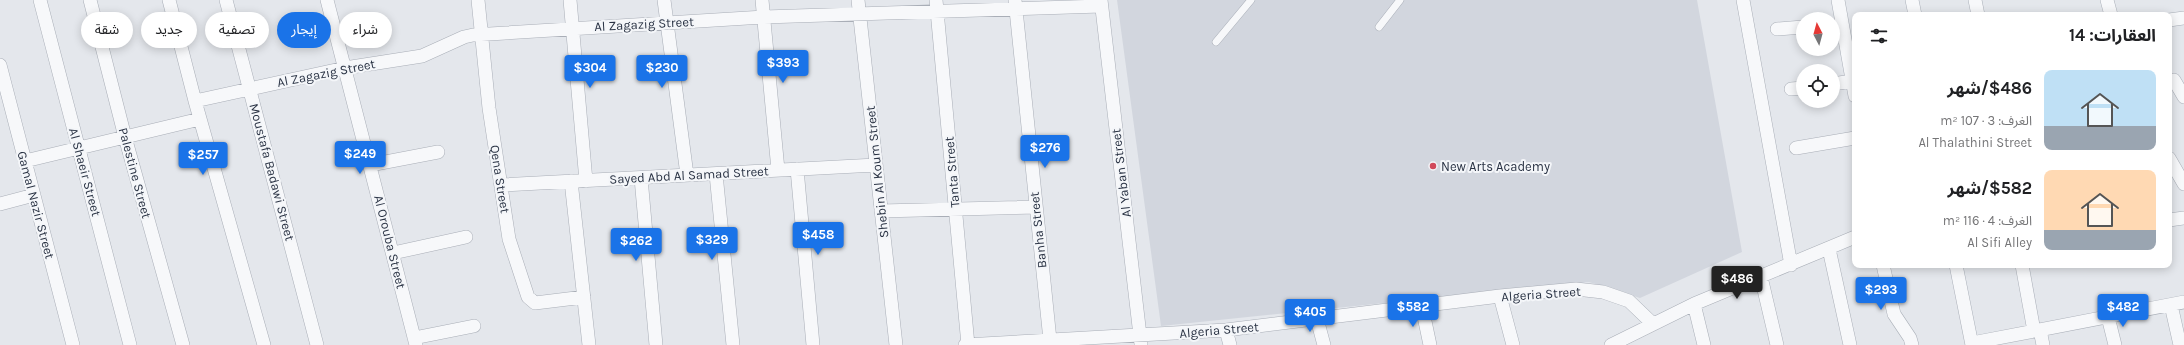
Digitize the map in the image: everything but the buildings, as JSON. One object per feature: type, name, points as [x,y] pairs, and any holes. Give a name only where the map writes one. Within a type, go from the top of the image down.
[{"type":"street","name":"Al Shaeir Street","points":[[40,0],[130,345]]},
{"type":"street","name":"Palestine Street","points":[[90,0],[125,137],[183,345]]},
{"type":"street","points":[[169,0],[195,101],[264,345]]},
{"type":"street","name":"Moustafa Badawi Street","points":[[226,0],[317,345]]},
{"type":"street","name":"Al Orouba Street","points":[[328,0],[415,341]]},
{"type":"street","name":"Qena Street","points":[[478,0],[488,108],[509,239],[531,301],[539,302],[584,297]]},
{"type":"street","points":[[570,0],[586,181]]},
{"type":"street","points":[[664,0],[687,175]]},
{"type":"street","points":[[762,0],[778,170]]},
{"type":"street","name":"Shebin Al Koum Street","points":[[858,0],[896,345]]},
{"type":"street","points":[[1743,0],[1791,265]]},
{"type":"street","points":[[1837,12],[1838,0]]},
{"type":"street","points":[[1912,0],[1914,12]]},
{"type":"street","points":[[1975,0],[1977,12]]},
{"type":"street","points":[[2107,0],[2110,12]]},
{"type":"street","name":"Al Zagazig Street","points":[[195,101],[345,68],[422,56],[464,37],[482,34],[764,17],[860,15],[936,6],[1101,3]]},
{"type":"street","name":"Al Yaban Street","points":[[1101,3],[1141,341]]},
{"type":"street","name":"Banha Street","points":[[1016,4],[1050,340]]},
{"type":"street","name":"Tanta Street","points":[[936,6],[968,345]]},
{"type":"street","points":[[2172,20],[2184,18]]},
{"type":"street","points":[[1777,29],[1796,28]]},
{"type":"street","points":[[1840,35],[1852,81],[1840,83]]},
{"type":"street","name":"Gamal Nazir Street","points":[[0,65],[73,345]]},
{"type":"street","points":[[2176,79],[2184,97]]},
{"type":"street","points":[[25,161],[200,119]]},
{"type":"street","points":[[1796,148],[1852,139]]},
{"type":"street","points":[[370,165],[438,152]]},
{"type":"street","points":[[2172,163],[2184,184]]},
{"type":"street","name":"Sayed Abd Al Samad Street","points":[[501,185],[876,165]]},
{"type":"street","points":[[797,169],[813,345]]},
{"type":"street","points":[[716,174],[733,345]]},
{"type":"street","points":[[641,178],[656,345]]},
{"type":"street","points":[[571,181],[589,345]]},
{"type":"street","points":[[0,204],[34,195]]},
{"type":"street","points":[[881,212],[1036,207]]},
{"type":"street","points":[[2172,220],[2184,218]]},
{"type":"street","points":[[393,253],[466,237]]},
{"type":"street","points":[[1611,345],[1635,339],[1653,324],[1694,304],[1852,238]]},
{"type":"street","points":[[1829,249],[1850,345]]},
{"type":"street","points":[[1885,268],[1894,314],[1910,338],[1912,345]]},
{"type":"street","points":[[1957,268],[1972,344],[2184,302]]},
{"type":"street","points":[[2023,268],[2037,330],[2043,345]]},
{"type":"street","points":[[1761,277],[1777,345]]},
{"type":"street","name":"Algeria Street","points":[[965,345],[1050,340],[1141,341],[1500,296],[1576,289],[1603,292],[1629,301],[1653,324]]},
{"type":"street","points":[[1500,296],[1513,345]]},
{"type":"street","points":[[1694,304],[1704,345]]},
{"type":"street","points":[[2170,305],[2180,345]]},
{"type":"street","points":[[1422,306],[1430,345]]},
{"type":"street","points":[[2108,317],[2115,345]]},
{"type":"street","points":[[1317,319],[1324,345]]},
{"type":"street","points":[[415,341],[474,326]]},
{"type":"street","points":[[1226,330],[1230,345]]},
{"type":"lane","points":[[1216,42],[1251,0]]},
{"type":"lane","points":[[1380,26],[1400,0]]},
{"type":"shaded area","name":"New Arts Academy","points":[[1117,0],[1697,0],[1742,252],[1640,298],[1589,282],[1161,326]]},
{"type":"place","name":"New Arts Academy","points":[[1433,166]]}]
